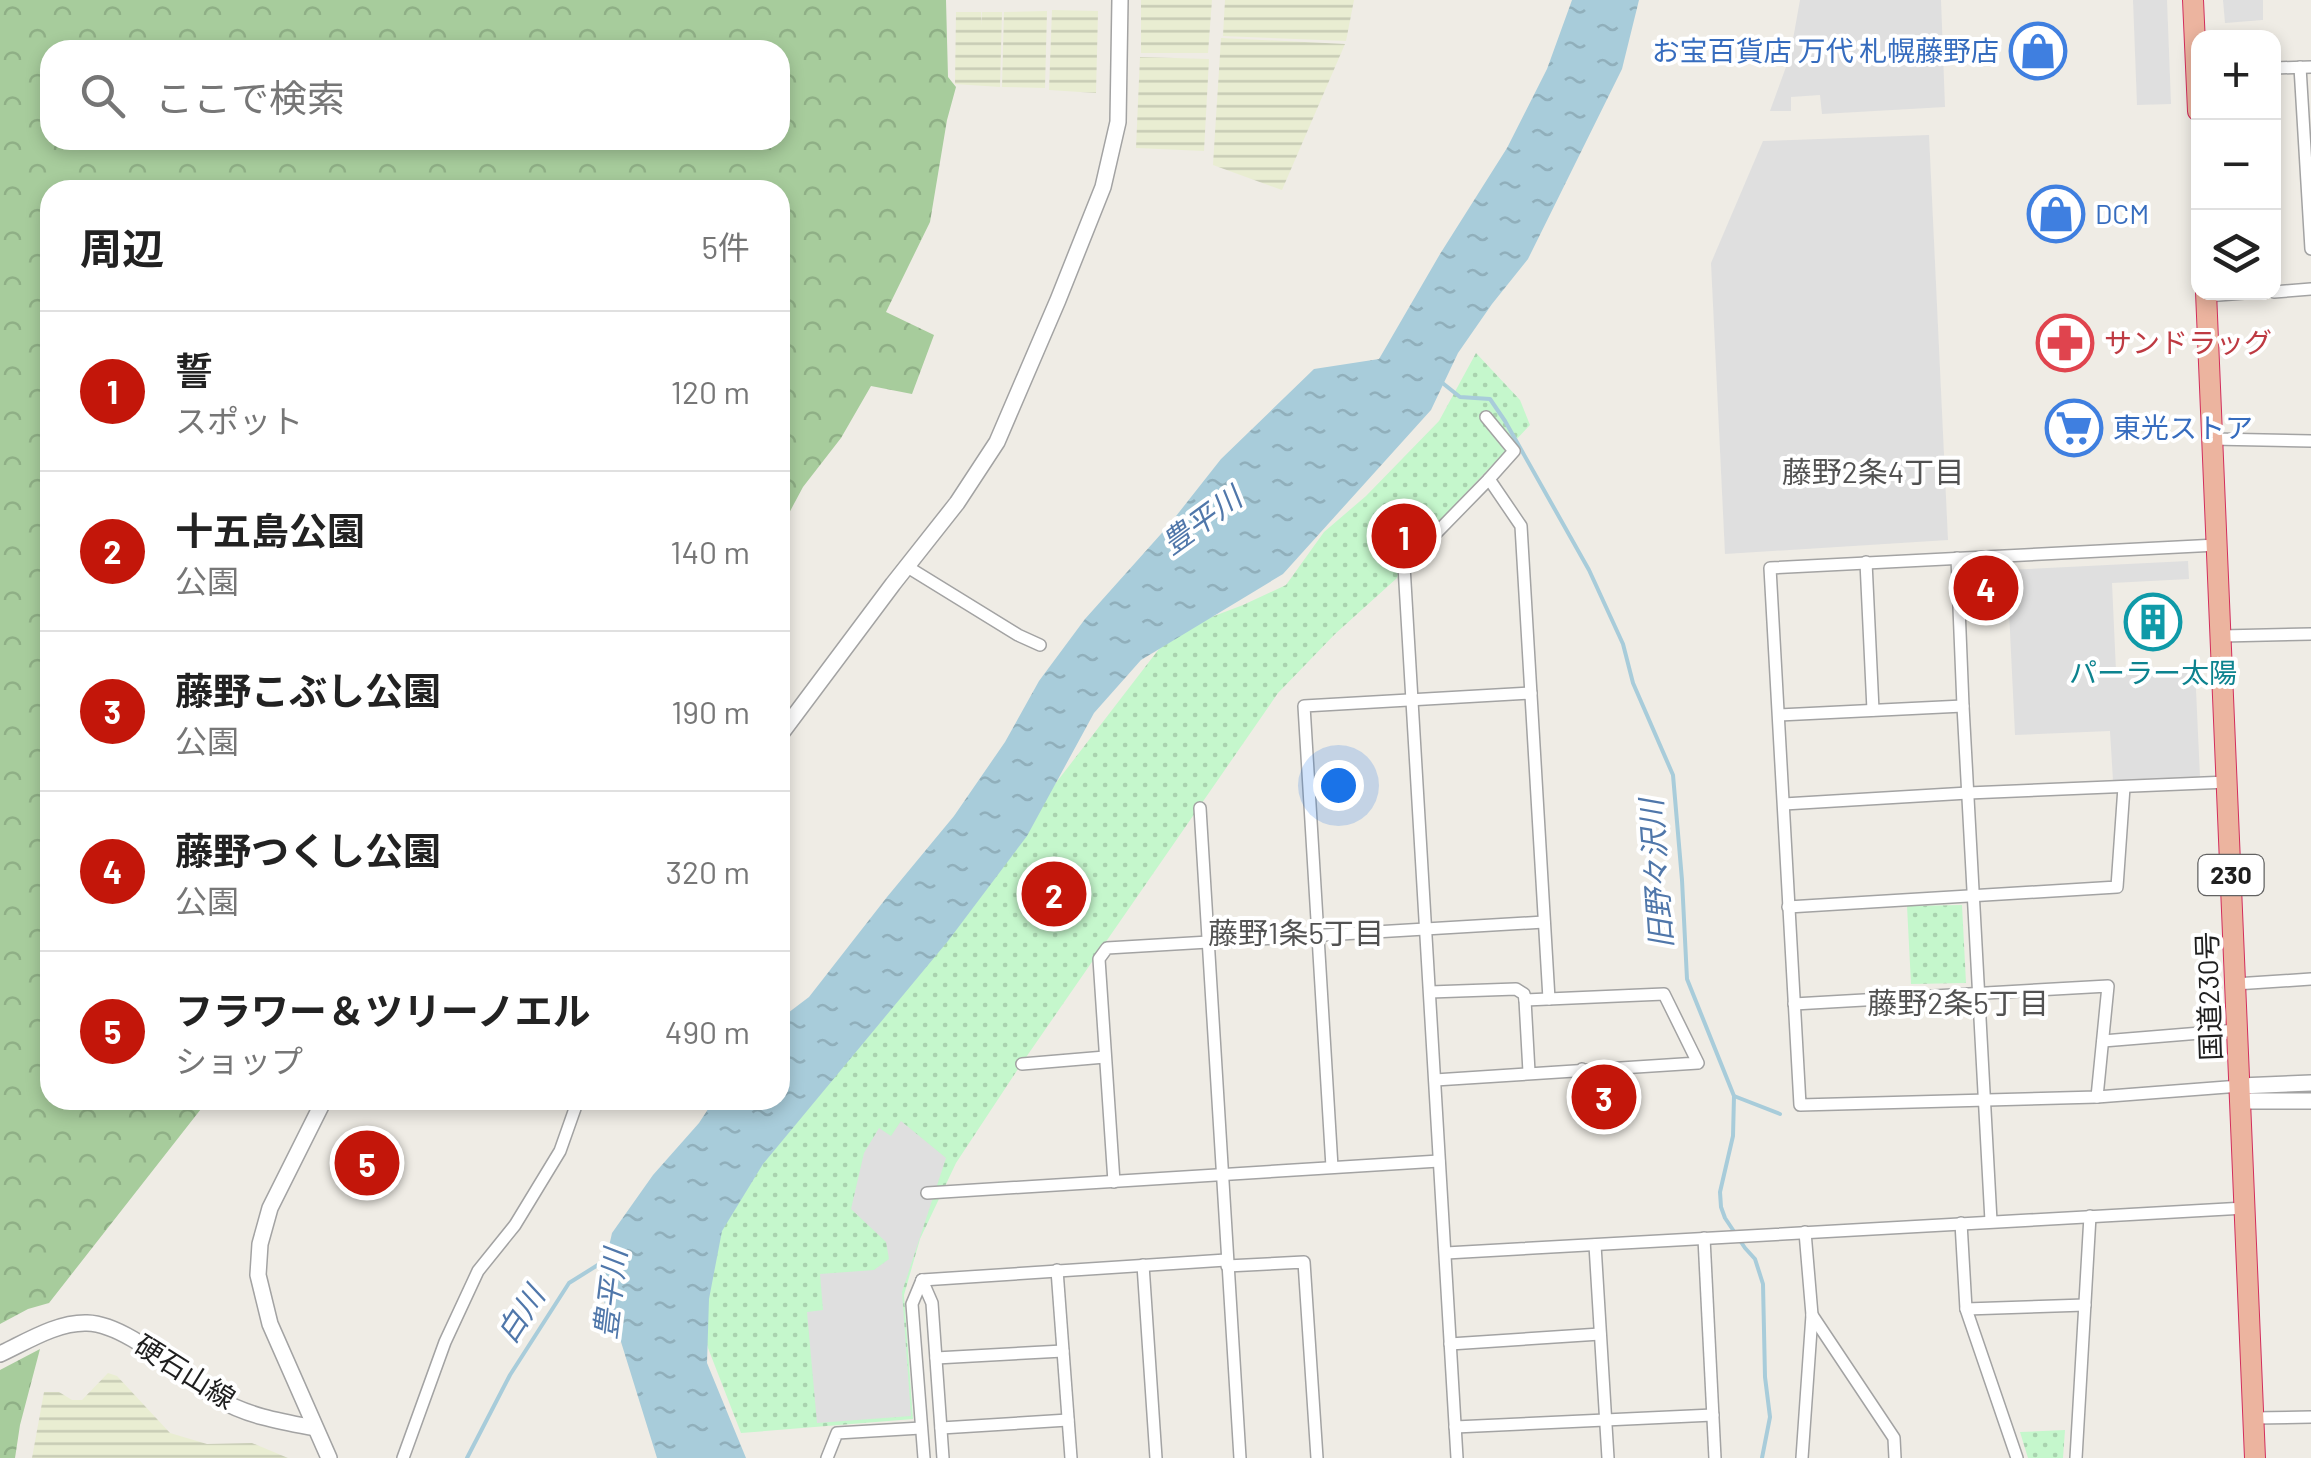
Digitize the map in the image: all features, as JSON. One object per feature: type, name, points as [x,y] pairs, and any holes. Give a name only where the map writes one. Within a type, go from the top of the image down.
[{"type":"highway","points":[[2193,0],[2195,30]]},
{"type":"highway","name":"国道230号","points":[[2206,300],[2255,1458]]},
{"type":"street","points":[[790,722],[956,503],[996,442],[1103,187],[1118,122],[1120,0]]},
{"type":"street","points":[[2305,67],[2311,249]]},
{"type":"street","points":[[2281,291],[2311,289]]},
{"type":"street","points":[[1457,1458],[1404,566],[1514,452],[1486,417]]},
{"type":"street","points":[[2213,439],[2311,441]]},
{"type":"street","points":[[1489,479],[1521,526],[1550,999]]},
{"type":"street","points":[[2217,545],[1770,568],[1800,1105],[2240,1093],[2311,1083]]},
{"type":"street","points":[[1957,558],[1991,1222]]},
{"type":"street","points":[[1866,562],[1872,710]]},
{"type":"street","points":[[906,566],[1040,646]]},
{"type":"street","points":[[2222,636],[2311,634]]},
{"type":"street","points":[[1332,1166],[1304,706],[1531,693]]},
{"type":"street","points":[[1779,715],[1963,706]]},
{"type":"street","points":[[1784,804],[2228,782]]},
{"type":"street","points":[[1788,907],[2118,887],[2124,787]]},
{"type":"street","points":[[1200,808],[1240,1458]]},
{"type":"street","points":[[1114,1182],[1099,959],[1107,948],[1544,922]]},
{"type":"street","points":[[2236,984],[2311,980]]},
{"type":"street","points":[[1794,1004],[2108,986],[2097,1097]]},
{"type":"street","points":[[1430,992],[1516,989],[1524,994],[1530,1072]]},
{"type":"street","points":[[1435,1080],[1698,1062],[1664,994],[1524,1000]]},
{"type":"street","points":[[2103,1041],[2237,1030]]},
{"type":"street","points":[[1022,1064],[1105,1057]]},
{"type":"street","points":[[1582,1069],[1585,1106]]},
{"type":"street","points":[[2240,1093],[2311,1101]]},
{"type":"street","points":[[319,1110],[270,1208],[260,1244],[258,1275],[270,1324],[329,1458]]},
{"type":"street","points":[[403,1458],[444,1342],[478,1270],[515,1226],[560,1151],[574,1110]]},
{"type":"street","points":[[927,1193],[1439,1161]]},
{"type":"street","points":[[1446,1253],[2245,1208]]},
{"type":"street","points":[[2076,1458],[2090,1216]]},
{"type":"street","points":[[1961,1223],[1966,1309],[2018,1458]]},
{"type":"street","points":[[1802,1458],[1812,1315],[1805,1232]]},
{"type":"street","points":[[1704,1238],[1715,1458]]},
{"type":"street","points":[[1595,1244],[1608,1458]]},
{"type":"street","points":[[922,1280],[1143,1265],[1304,1262],[1317,1458]]},
{"type":"street","points":[[1143,1265],[1156,1458]]},
{"type":"street","points":[[1057,1270],[1071,1458]]},
{"type":"street","points":[[922,1280],[932,1303],[944,1458]]},
{"type":"street","points":[[922,1280],[912,1304],[924,1458]]},
{"type":"street","points":[[1966,1309],[2085,1305]]},
{"type":"street","points":[[1812,1315],[1894,1438],[1895,1458]]},
{"type":"street","name":"硬石山線","points":[[0,1354],[56,1328],[87,1323],[119,1331],[222,1401],[272,1419],[315,1428]]},
{"type":"street","points":[[1450,1344],[1600,1334]]},
{"type":"street","points":[[936,1358],[1063,1351]]},
{"type":"street","points":[[1455,1427],[1713,1415]]},
{"type":"street","points":[[2254,1418],[2311,1417]]},
{"type":"street","points":[[941,1428],[1068,1420]]},
{"type":"street","points":[[828,1458],[837,1433],[921,1428]]},
{"type":"green space","points":[[0,0],[946,0],[948,77],[956,87],[930,222],[886,312],[934,335],[912,394],[871,386],[841,438],[803,487],[790,511],[790,180],[40,180],[40,1110],[200,1110],[49,1303],[0,1324]]},
{"type":"green space","points":[[1141,0],[1212,0],[1208,53],[1141,53]]},
{"type":"green space","points":[[1225,0],[1354,0],[1346,41],[1223,36]]},
{"type":"green space","points":[[1052,10],[1098,11],[1096,93],[1049,90]]},
{"type":"green space","points":[[1047,11],[1045,88],[1002,87],[1004,12]]},
{"type":"green space","points":[[956,12],[981,12],[981,25],[982,12],[1002,12],[1000,87],[955,84]]},
{"type":"green space","points":[[1221,38],[1345,44],[1282,190],[1213,165]]},
{"type":"green space","points":[[1140,57],[1209,59],[1204,151],[1136,148]]},
{"type":"green space","points":[[1476,353],[1520,400],[1530,425],[1409,553],[1397,578],[1278,693],[956,1163],[920,1239],[904,1295],[913,1419],[741,1433],[708,1348],[695,1278],[707,1220],[992,866],[1172,632],[1286,585],[1324,532],[1366,496],[1439,421]]},
{"type":"green space","points":[[2004,564],[2006,607],[1968,609],[1966,569]]},
{"type":"green space","points":[[1962,905],[1966,983],[1911,984],[1907,906]]},
{"type":"green space","points":[[1617,1080],[1619,1113],[1591,1114],[1589,1081]]},
{"type":"green space","points":[[40,1349],[15,1458],[0,1458],[0,1370]]},
{"type":"green space","points":[[108,1373],[117,1376],[170,1433],[207,1444],[252,1443],[288,1458],[32,1458],[44,1392],[59,1392],[72,1400],[82,1400]]},
{"type":"green space","points":[[2065,1430],[2063,1458],[2028,1458],[2020,1432]]},
{"type":"shaded area","points":[[1800,0],[1941,0],[1945,107],[1822,114],[1820,95],[1791,97],[1791,111],[1770,111],[1790,56]]},
{"type":"shaded area","points":[[2133,0],[2167,0],[2171,104],[2137,105]]},
{"type":"shaded area","points":[[2223,0],[2263,0],[2263,20],[2225,23]]},
{"type":"shaded area","points":[[1929,135],[1948,540],[1725,554],[1711,263],[1763,141]]},
{"type":"shaded area","points":[[2188,561],[2189,579],[2112,583],[2116,671],[2195,668],[2200,777],[2113,781],[2110,731],[2015,735],[2007,570]]},
{"type":"shaded area","points":[[901,1121],[946,1158],[902,1292],[911,1416],[817,1423],[807,1312],[823,1310],[820,1274],[874,1270],[889,1259],[886,1242],[851,1209],[864,1153],[879,1128],[891,1136]]},
{"type":"water","name":"豊平川","points":[[1572,0],[1639,0],[1622,69],[1528,259],[1458,353],[1431,410],[1283,574],[1141,660],[1094,713],[1027,836],[948,941],[763,1164],[722,1231],[709,1299],[707,1363],[746,1458],[657,1458],[617,1329],[599,1291],[612,1233],[653,1175],[707,1110],[790,1110],[790,1011],[809,997],[954,816],[1005,742],[1039,681],[1085,619],[1169,525],[1221,459],[1314,369],[1379,359],[1507,148],[1547,69]]},
{"type":"waterway","name":"旧野々沢川","points":[[1440,381],[1460,397],[1490,399],[1505,421],[1589,570],[1623,644],[1633,683],[1673,775],[1687,979],[1734,1096],[1733,1136],[1720,1192],[1721,1207],[1755,1259],[1763,1284],[1770,1417],[1762,1458]]},
{"type":"waterway","points":[[1734,1096],[1780,1114]]},
{"type":"waterway","name":"白川","points":[[467,1458],[510,1375],[569,1283],[609,1258]]},
{"type":"place","name":"お宝百貨店 万代 札幌藤野店","points":[[2038,51]]},
{"type":"place","name":"DCM","points":[[2056,214]]},
{"type":"place","name":"サンドラッグ","points":[[2065,343]]},
{"type":"place","name":"東光ストア","points":[[2074,428]]},
{"type":"place","name":"誓","points":[[1404,536]]},
{"type":"place","name":"藤野つくし公園","points":[[1986,588]]},
{"type":"place","name":"パーラー太陽","points":[[2153,622]]},
{"type":"place","name":"十五島公園","points":[[1054,894]]},
{"type":"place","name":"藤野こぶし公園","points":[[1604,1097]]},
{"type":"place","name":"フラワー＆ツリーノエル","points":[[367,1163]]},
{"type":"district","name":"藤野2条4丁目","points":[[1873,473]]},
{"type":"district","name":"藤野1条5丁目","points":[[1296,934]]},
{"type":"district","name":"藤野2条5丁目","points":[[1958,1004]]}]
